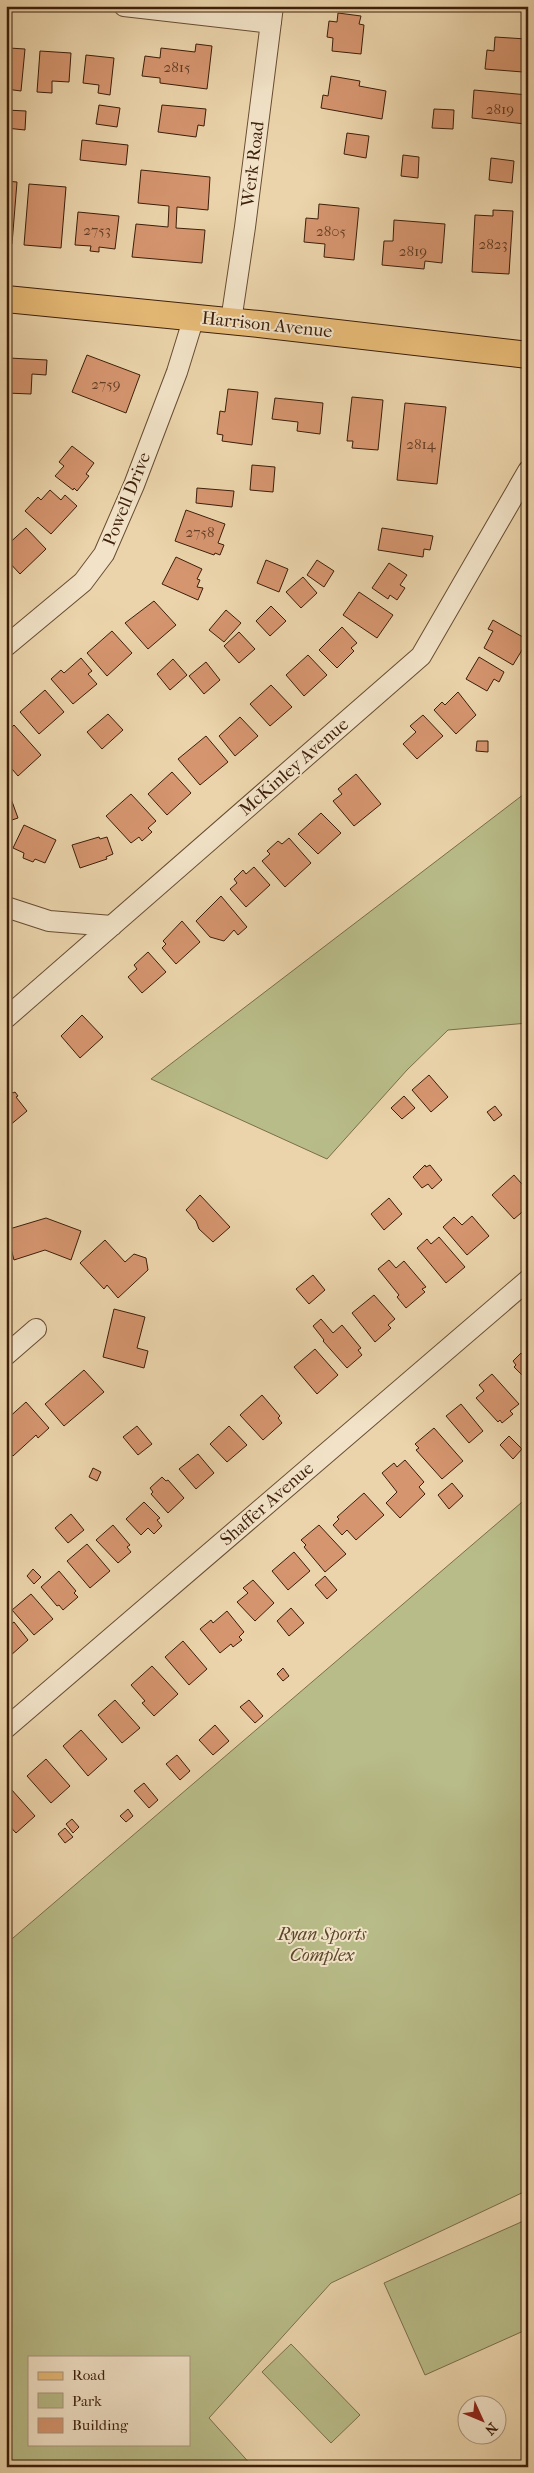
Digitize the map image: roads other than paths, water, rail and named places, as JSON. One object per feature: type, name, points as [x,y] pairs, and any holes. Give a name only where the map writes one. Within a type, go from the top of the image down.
[{"type":"main road","name":"Harrison Avenue","points":[[6,299],[194,317],[528,354]]},
{"type":"street","points":[[124,6],[272,15]]},
{"type":"street","name":"Werk Road","points":[[231,321],[272,15]]},
{"type":"street","name":"Powell Drive","points":[[6,646],[83,582],[104,554],[134,485],[177,372],[194,317]]},
{"type":"street","name":"McKinley Avenue","points":[[6,1018],[421,656],[528,471]]},
{"type":"street","points":[[6,907],[22,914],[49,921],[112,926]]},
{"type":"street","name":"Shaffer Avenue","points":[[6,1728],[528,1280]]},
{"type":"street","points":[[6,1354],[36,1329]]},
{"type":"park label","name":"Ryan Sports Complex","points":[[322,1944]]}]
